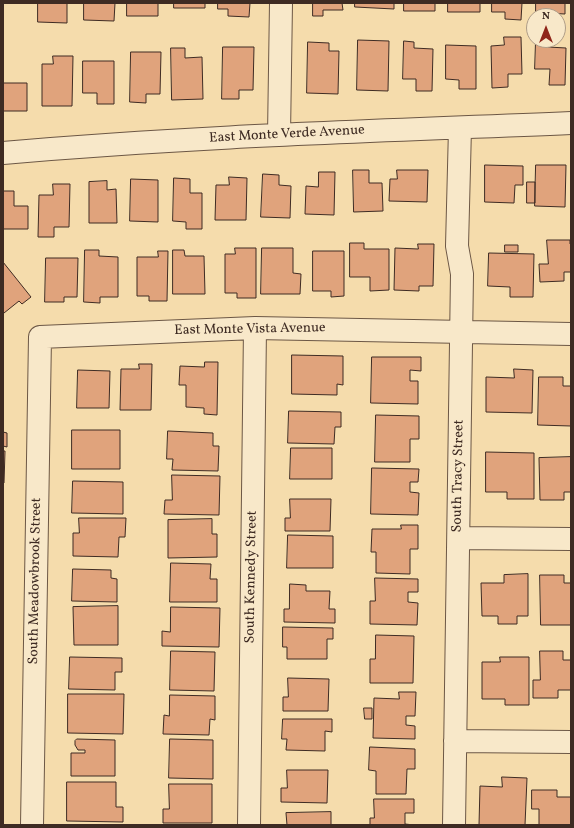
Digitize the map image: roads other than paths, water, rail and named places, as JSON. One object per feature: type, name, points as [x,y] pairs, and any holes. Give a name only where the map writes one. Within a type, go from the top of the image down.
[{"type":"street","points":[[279,135],[281,3]]},
{"type":"street","name":"East Monte Verde Avenue","points":[[3,153],[80,146],[279,135],[571,123]]},
{"type":"street","name":"South Tracy Street","points":[[454,825],[462,274],[457,246],[460,128]]},
{"type":"street","name":"East Monte Vista Avenue","points":[[40,337],[255,328],[571,334]]},
{"type":"street","name":"South Kennedy Street","points":[[249,825],[255,328]]},
{"type":"street","name":"South Meadowbrook Street","points":[[32,825],[40,337]]},
{"type":"street","points":[[459,538],[571,539]]},
{"type":"street","points":[[455,741],[571,742]]}]
